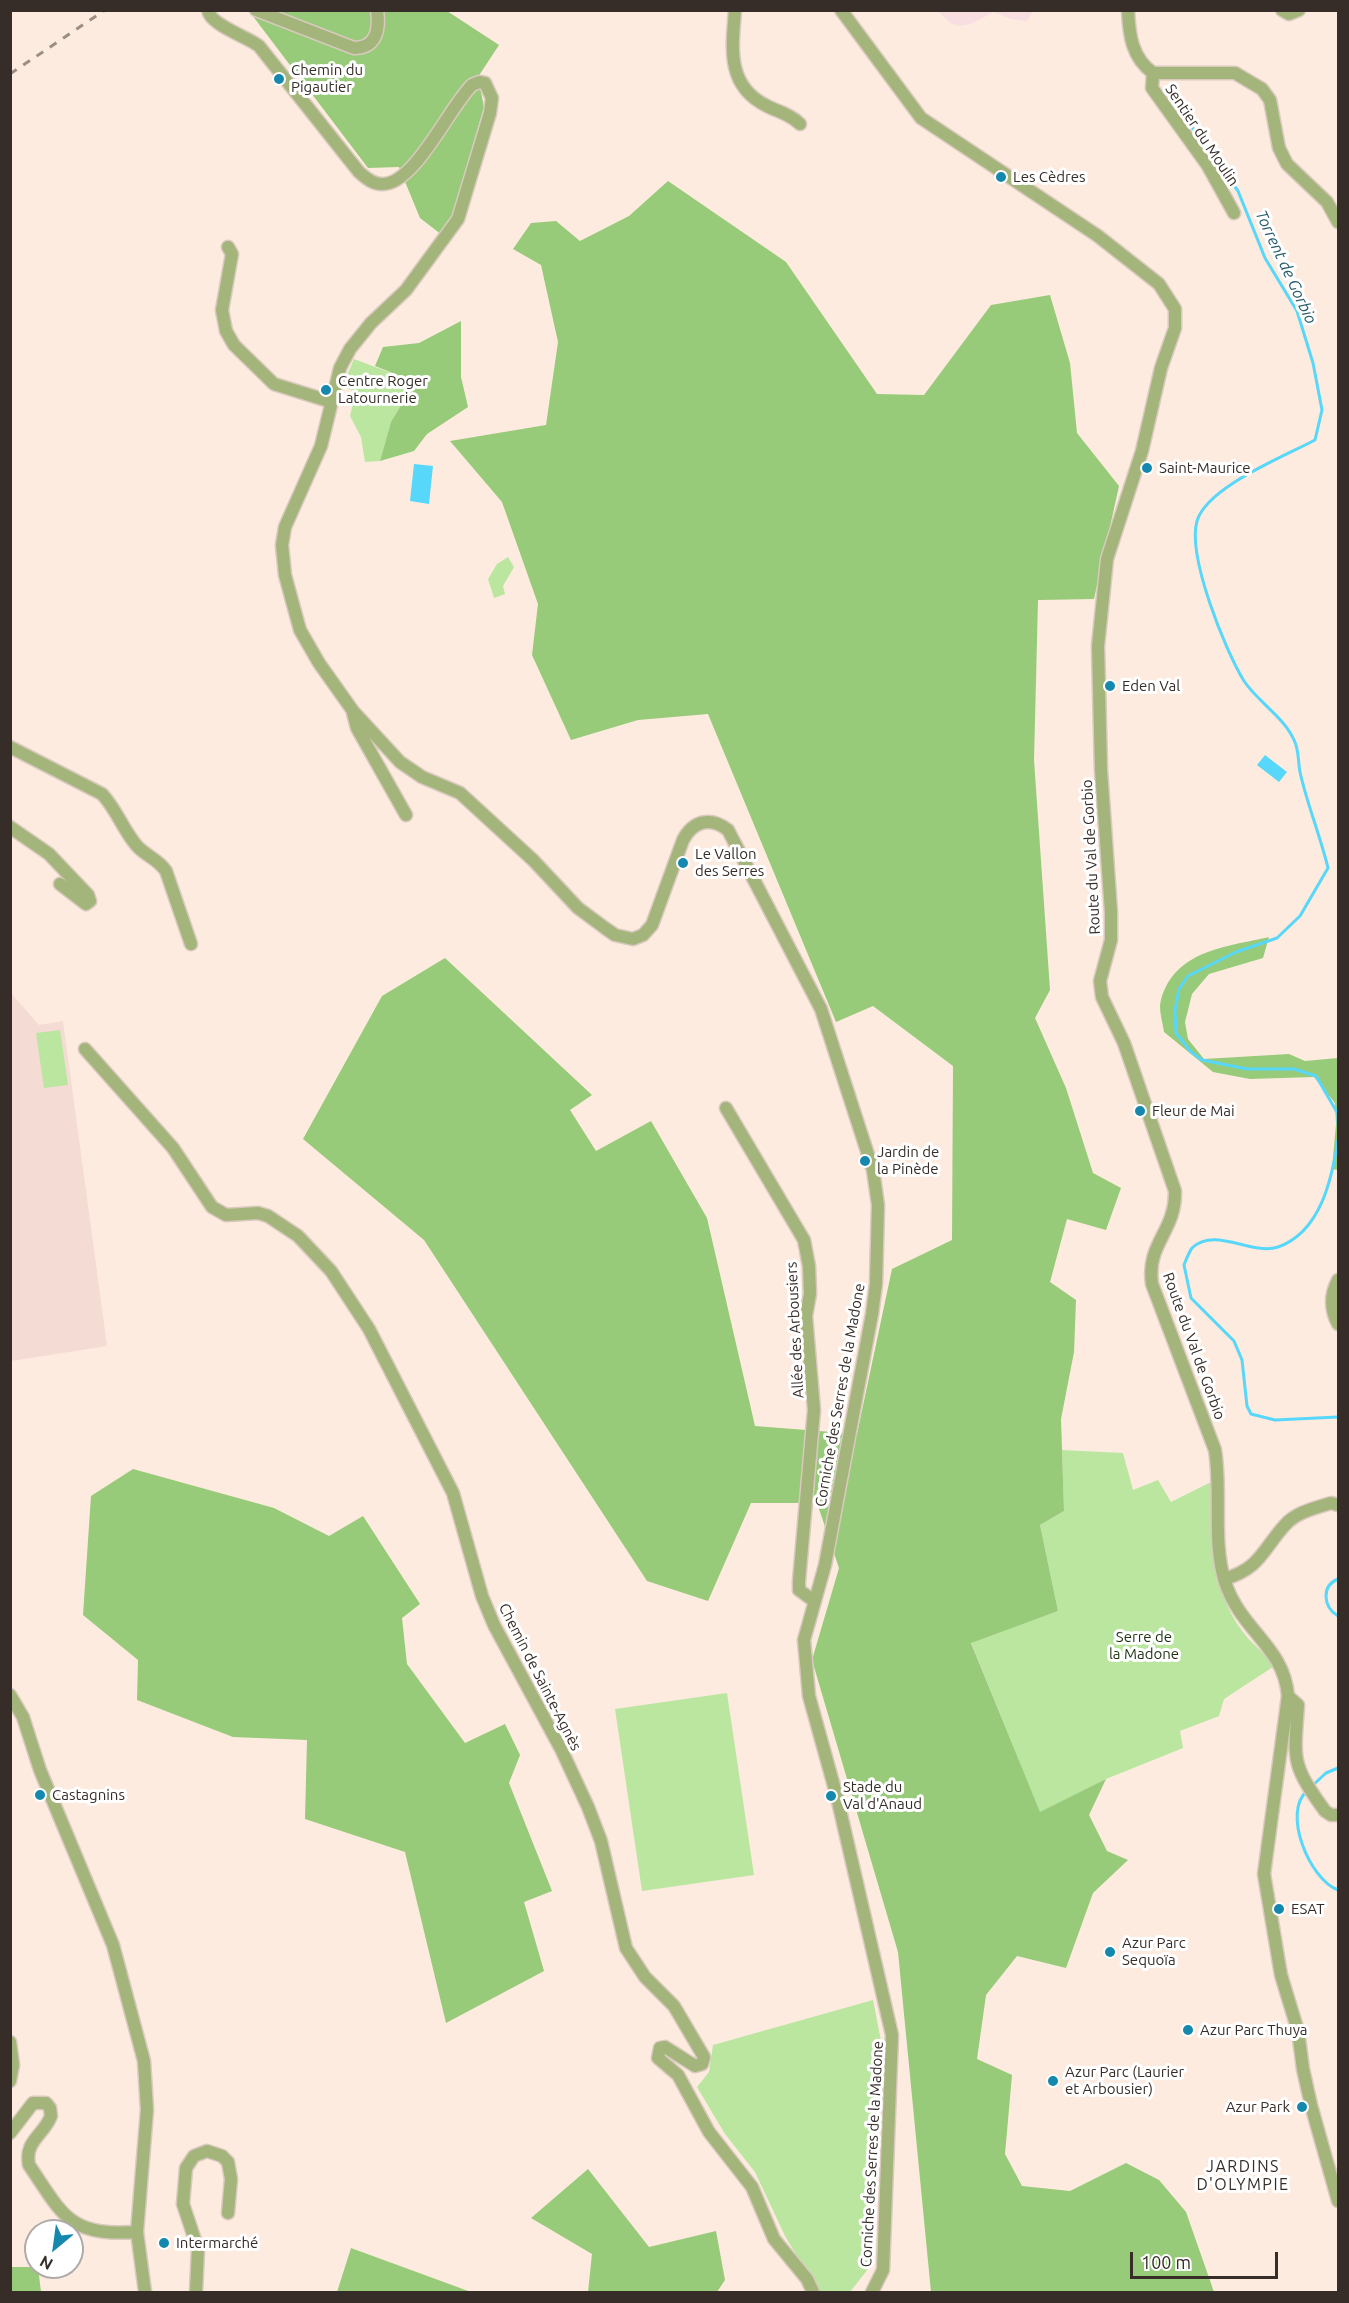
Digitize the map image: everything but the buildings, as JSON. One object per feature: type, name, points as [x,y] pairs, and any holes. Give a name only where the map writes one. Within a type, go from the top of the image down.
[{"type":"street","name":"Corniche des Serres de la Madone","points":[[207,10],[213,21],[250,39],[259,46],[358,172],[374,182],[383,184],[402,176],[472,85],[478,82],[485,83],[490,89],[490,113],[458,219],[406,290],[371,322],[350,349],[340,368],[321,446],[285,527],[282,545],[291,606],[300,630],[319,663],[353,711],[405,766],[422,777],[460,793],[532,860],[578,908],[624,938],[633,939],[643,935],[652,925],[683,840],[691,828],[699,823],[719,823],[728,830],[820,1009],[873,1170],[878,1205],[876,1284],[872,1314],[825,1565],[804,1640],[809,1696],[837,1797],[894,2048],[883,2270],[872,2292]]},
{"type":"street","points":[[256,10],[354,48],[366,48],[372,44],[378,21],[376,10]]},
{"type":"street","points":[[735,10],[731,56],[741,82],[756,99],[792,116],[800,124]]},
{"type":"street","name":"Route du Val de Gorbio","points":[[841,10],[921,118],[1098,236],[1159,284],[1175,309],[1175,328],[1161,368],[1142,451],[1111,540],[1102,584],[1098,646],[1101,770],[1111,940],[1100,981],[1105,1009],[1124,1043],[1175,1191],[1174,1215],[1156,1247],[1152,1258],[1151,1277],[1215,1450],[1219,1472],[1220,1554],[1224,1580],[1239,1614],[1280,1663],[1288,1696],[1264,1874],[1281,1975],[1299,2031],[1307,2087],[1338,2201]]},
{"type":"street","points":[[1128,10],[1131,44],[1140,60],[1153,73],[1235,73],[1262,89],[1270,100],[1279,148],[1287,164],[1326,202],[1338,222]]},
{"type":"street","points":[[1282,10],[1289,14],[1299,10]]},
{"type":"street","name":"Sentier du Moulin","points":[[1153,73],[1152,88],[1208,166],[1234,213]]},
{"type":"street","points":[[228,247],[232,254],[222,310],[226,331],[234,345],[274,384],[332,402]]},
{"type":"street","points":[[353,711],[353,719],[406,815]]},
{"type":"street","points":[[10,747],[102,794],[113,806],[135,844],[160,862],[166,871],[191,944]]},
{"type":"street","points":[[10,827],[49,854],[88,895],[90,901],[86,904],[60,885]]},
{"type":"street","name":"Chemin de Sainte-Agnès","points":[[85,1049],[173,1148],[212,1207],[226,1215],[258,1213],[268,1215],[298,1236],[331,1271],[369,1329],[453,1493],[482,1596],[494,1625],[562,1751],[588,1807],[601,1841],[626,1948],[645,1977],[674,2006],[704,2057],[702,2064],[695,2066],[664,2047],[660,2048],[658,2058],[678,2074],[709,2132],[752,2187],[774,2239],[807,2279],[813,2292]]},
{"type":"street","name":"Allée des Arbousiers","points":[[726,1108],[804,1240],[809,1266],[810,1294],[806,1316],[814,1410],[799,1590],[814,1601]]},
{"type":"street","points":[[1338,1280],[1331,1298],[1332,1311],[1338,1324]]},
{"type":"street","points":[[1224,1580],[1254,1565],[1285,1525],[1295,1516],[1331,1503],[1338,1505]]},
{"type":"street","points":[[10,1695],[24,1717],[40,1770],[113,1945],[144,2061],[147,2110],[137,2232],[145,2292]]},
{"type":"street","points":[[1288,1696],[1298,1705],[1294,1758],[1305,1782],[1325,1811],[1331,1815],[1338,1815]]},
{"type":"street","points":[[10,2042],[13,2065],[10,2081]]},
{"type":"street","points":[[10,2133],[33,2103],[46,2103],[50,2108],[51,2116],[29,2147],[27,2156],[29,2165],[63,2215],[88,2229],[103,2232],[137,2232]]},
{"type":"street","points":[[196,2292],[198,2249],[183,2204],[186,2168],[194,2156],[207,2151],[215,2152],[228,2162],[231,2179],[228,2213]]},
{"type":"shaded area","points":[[938,11],[1033,11],[1027,21],[1011,19],[994,12],[971,24],[959,26],[950,23]]},
{"type":"shaded area","points":[[11,993],[39,1025],[63,1021],[107,1346],[11,1361]]},
{"type":"green space","points":[[249,11],[447,11],[499,45],[478,77],[484,107],[450,223],[442,235],[420,218],[399,167],[368,168]]},
{"type":"green space","points":[[668,181],[786,262],[877,394],[924,395],[991,305],[1050,295],[1070,363],[1077,433],[1119,486],[1094,599],[1038,600],[1034,760],[1050,990],[1035,1018],[1066,1088],[1093,1173],[1121,1188],[1106,1230],[1067,1219],[1050,1282],[1076,1300],[1074,1352],[1061,1419],[1064,1511],[1040,1525],[1058,1611],[971,1643],[1040,1812],[1106,1779],[1089,1815],[1107,1851],[1128,1860],[1093,1893],[1066,1968],[1017,1956],[986,1995],[977,2059],[1012,2075],[1005,2154],[1022,2186],[1070,2191],[1126,2163],[1159,2180],[1186,2212],[1214,2292],[931,2292],[898,1952],[812,1660],[839,1568],[817,1503],[751,1503],[708,1601],[647,1581],[424,1240],[303,1139],[382,996],[445,958],[592,1095],[570,1110],[596,1151],[651,1121],[707,1218],[755,1426],[857,1434],[892,1269],[952,1240],[953,1066],[873,1006],[836,1022],[708,714],[638,720],[571,740],[532,655],[538,604],[502,502],[450,441],[546,425],[558,342],[541,265],[513,249],[531,223],[556,221],[580,241],[629,216]]},
{"type":"green space","points":[[461,321],[461,377],[468,407],[427,434],[414,451],[380,461],[391,422],[415,382],[375,366],[383,347],[419,343]]},
{"type":"green space","points":[[354,359],[415,382],[391,422],[380,461],[365,462],[361,437],[350,416],[356,391],[342,387]]},
{"type":"green space","points":[[508,557],[514,567],[503,586],[505,594],[494,598],[488,579],[497,564]]},
{"type":"green space","points":[[1269,937],[1263,958],[1209,974],[1192,994],[1185,1022],[1188,1039],[1204,1059],[1289,1054],[1305,1061],[1338,1058],[1338,1170],[1332,1169],[1336,1124],[1335,1103],[1314,1077],[1250,1079],[1213,1072],[1164,1032],[1160,1004],[1168,983],[1178,970],[1190,961],[1220,948]]},
{"type":"green space","points":[[60,1030],[68,1085],[44,1088],[36,1033]]},
{"type":"green space","name":"Serre de la Madone","points":[[1062,1450],[1123,1453],[1133,1490],[1158,1480],[1171,1502],[1215,1480],[1214,1540],[1219,1579],[1224,1597],[1243,1632],[1276,1665],[1224,1699],[1219,1716],[1180,1731],[1183,1748],[1106,1779],[1040,1813],[971,1642],[1058,1611],[1040,1525],[1064,1511]]},
{"type":"green space","points":[[133,1469],[274,1508],[329,1536],[363,1516],[420,1604],[402,1618],[407,1664],[465,1743],[505,1724],[520,1755],[509,1783],[552,1891],[524,1902],[544,1971],[446,2023],[405,1852],[305,1819],[307,1740],[233,1737],[137,1700],[138,1660],[83,1615],[91,1496]]},
{"type":"green space","points":[[727,1693],[754,1875],[642,1891],[615,1709]]},
{"type":"green space","points":[[873,2000],[881,2041],[868,2269],[850,2292],[818,2292],[785,2236],[755,2172],[725,2134],[697,2087],[709,2072],[713,2045]]},
{"type":"green space","points":[[588,2169],[649,2247],[716,2231],[725,2280],[717,2292],[588,2292],[592,2254],[531,2218]]},
{"type":"green space","points":[[351,2248],[471,2292],[337,2292]]},
{"type":"green space","points":[[11,2267],[24,2267],[24,2279],[39,2279],[41,2292],[11,2292]]},
{"type":"water","points":[[414,464],[433,466],[429,504],[410,501]]},
{"type":"water","points":[[1265,755],[1287,772],[1279,782],[1257,765]]},
{"type":"waterway","name":"Torrent de Gorbio","points":[[1184,116],[1238,191],[1265,258],[1297,311],[1313,363],[1322,410],[1315,440],[1248,474],[1215,496],[1204,508],[1197,521],[1195,537],[1202,579],[1218,626],[1236,667],[1250,689],[1284,724],[1296,744],[1303,784],[1328,868],[1300,916],[1277,938],[1236,952],[1188,976],[1179,989],[1175,1011],[1176,1033],[1191,1052],[1202,1060],[1247,1069],[1294,1069],[1316,1076],[1338,1114],[1338,1124]]},
{"type":"waterway","name":"Torrent de Gorbio","points":[[1338,1140],[1328,1187],[1322,1202],[1305,1229],[1293,1240],[1268,1249],[1222,1240],[1201,1242],[1192,1248],[1184,1265],[1191,1298],[1234,1341],[1242,1360],[1247,1406],[1251,1414],[1275,1420],[1338,1417]]},
{"type":"waterway","name":"Torrent de Gorbio","points":[[1338,1579],[1329,1586],[1326,1597],[1329,1607],[1338,1616]]},
{"type":"waterway","name":"Torrent de Gorbio","points":[[1311,1787],[1326,1773],[1338,1768]]},
{"type":"waterway","name":"Torrent de Gorbio","points":[[1307,1791],[1300,1801],[1297,1814],[1302,1844],[1317,1873],[1338,1890]]},
{"type":"railway","points":[[10,74],[105,10]]},
{"type":"place","name":"Chemin du Pigautier","points":[[279,79]]},
{"type":"place","name":"Les Cèdres","points":[[1001,177]]},
{"type":"place","name":"Centre Roger Latournerie","points":[[326,390]]},
{"type":"place","name":"Saint-Maurice","points":[[1147,468]]},
{"type":"place","name":"Eden Val","points":[[1110,686]]},
{"type":"place","name":"Le Vallon des Serres","points":[[683,863]]},
{"type":"place","name":"Fleur de Mai","points":[[1140,1111]]},
{"type":"place","name":"Jardin de la Pinède","points":[[865,1161]]},
{"type":"place","name":"Castagnins","points":[[40,1795]]},
{"type":"place","name":"Stade du Val d'Anaud","points":[[831,1796]]},
{"type":"place","name":"ESAT","points":[[1279,1909]]},
{"type":"place","name":"Azur Parc Sequoïa","points":[[1110,1952]]},
{"type":"place","name":"Azur Parc Thuya","points":[[1188,2030]]},
{"type":"place","name":"Azur Parc (Laurier et Arbousier)","points":[[1053,2081]]},
{"type":"place","name":"Azur Park","points":[[1302,2107]]},
{"type":"place","name":"Intermarché","points":[[164,2243]]},
{"type":"district","name":"JARDINS D'OLYMPIE","points":[[1243,2176]]}]
